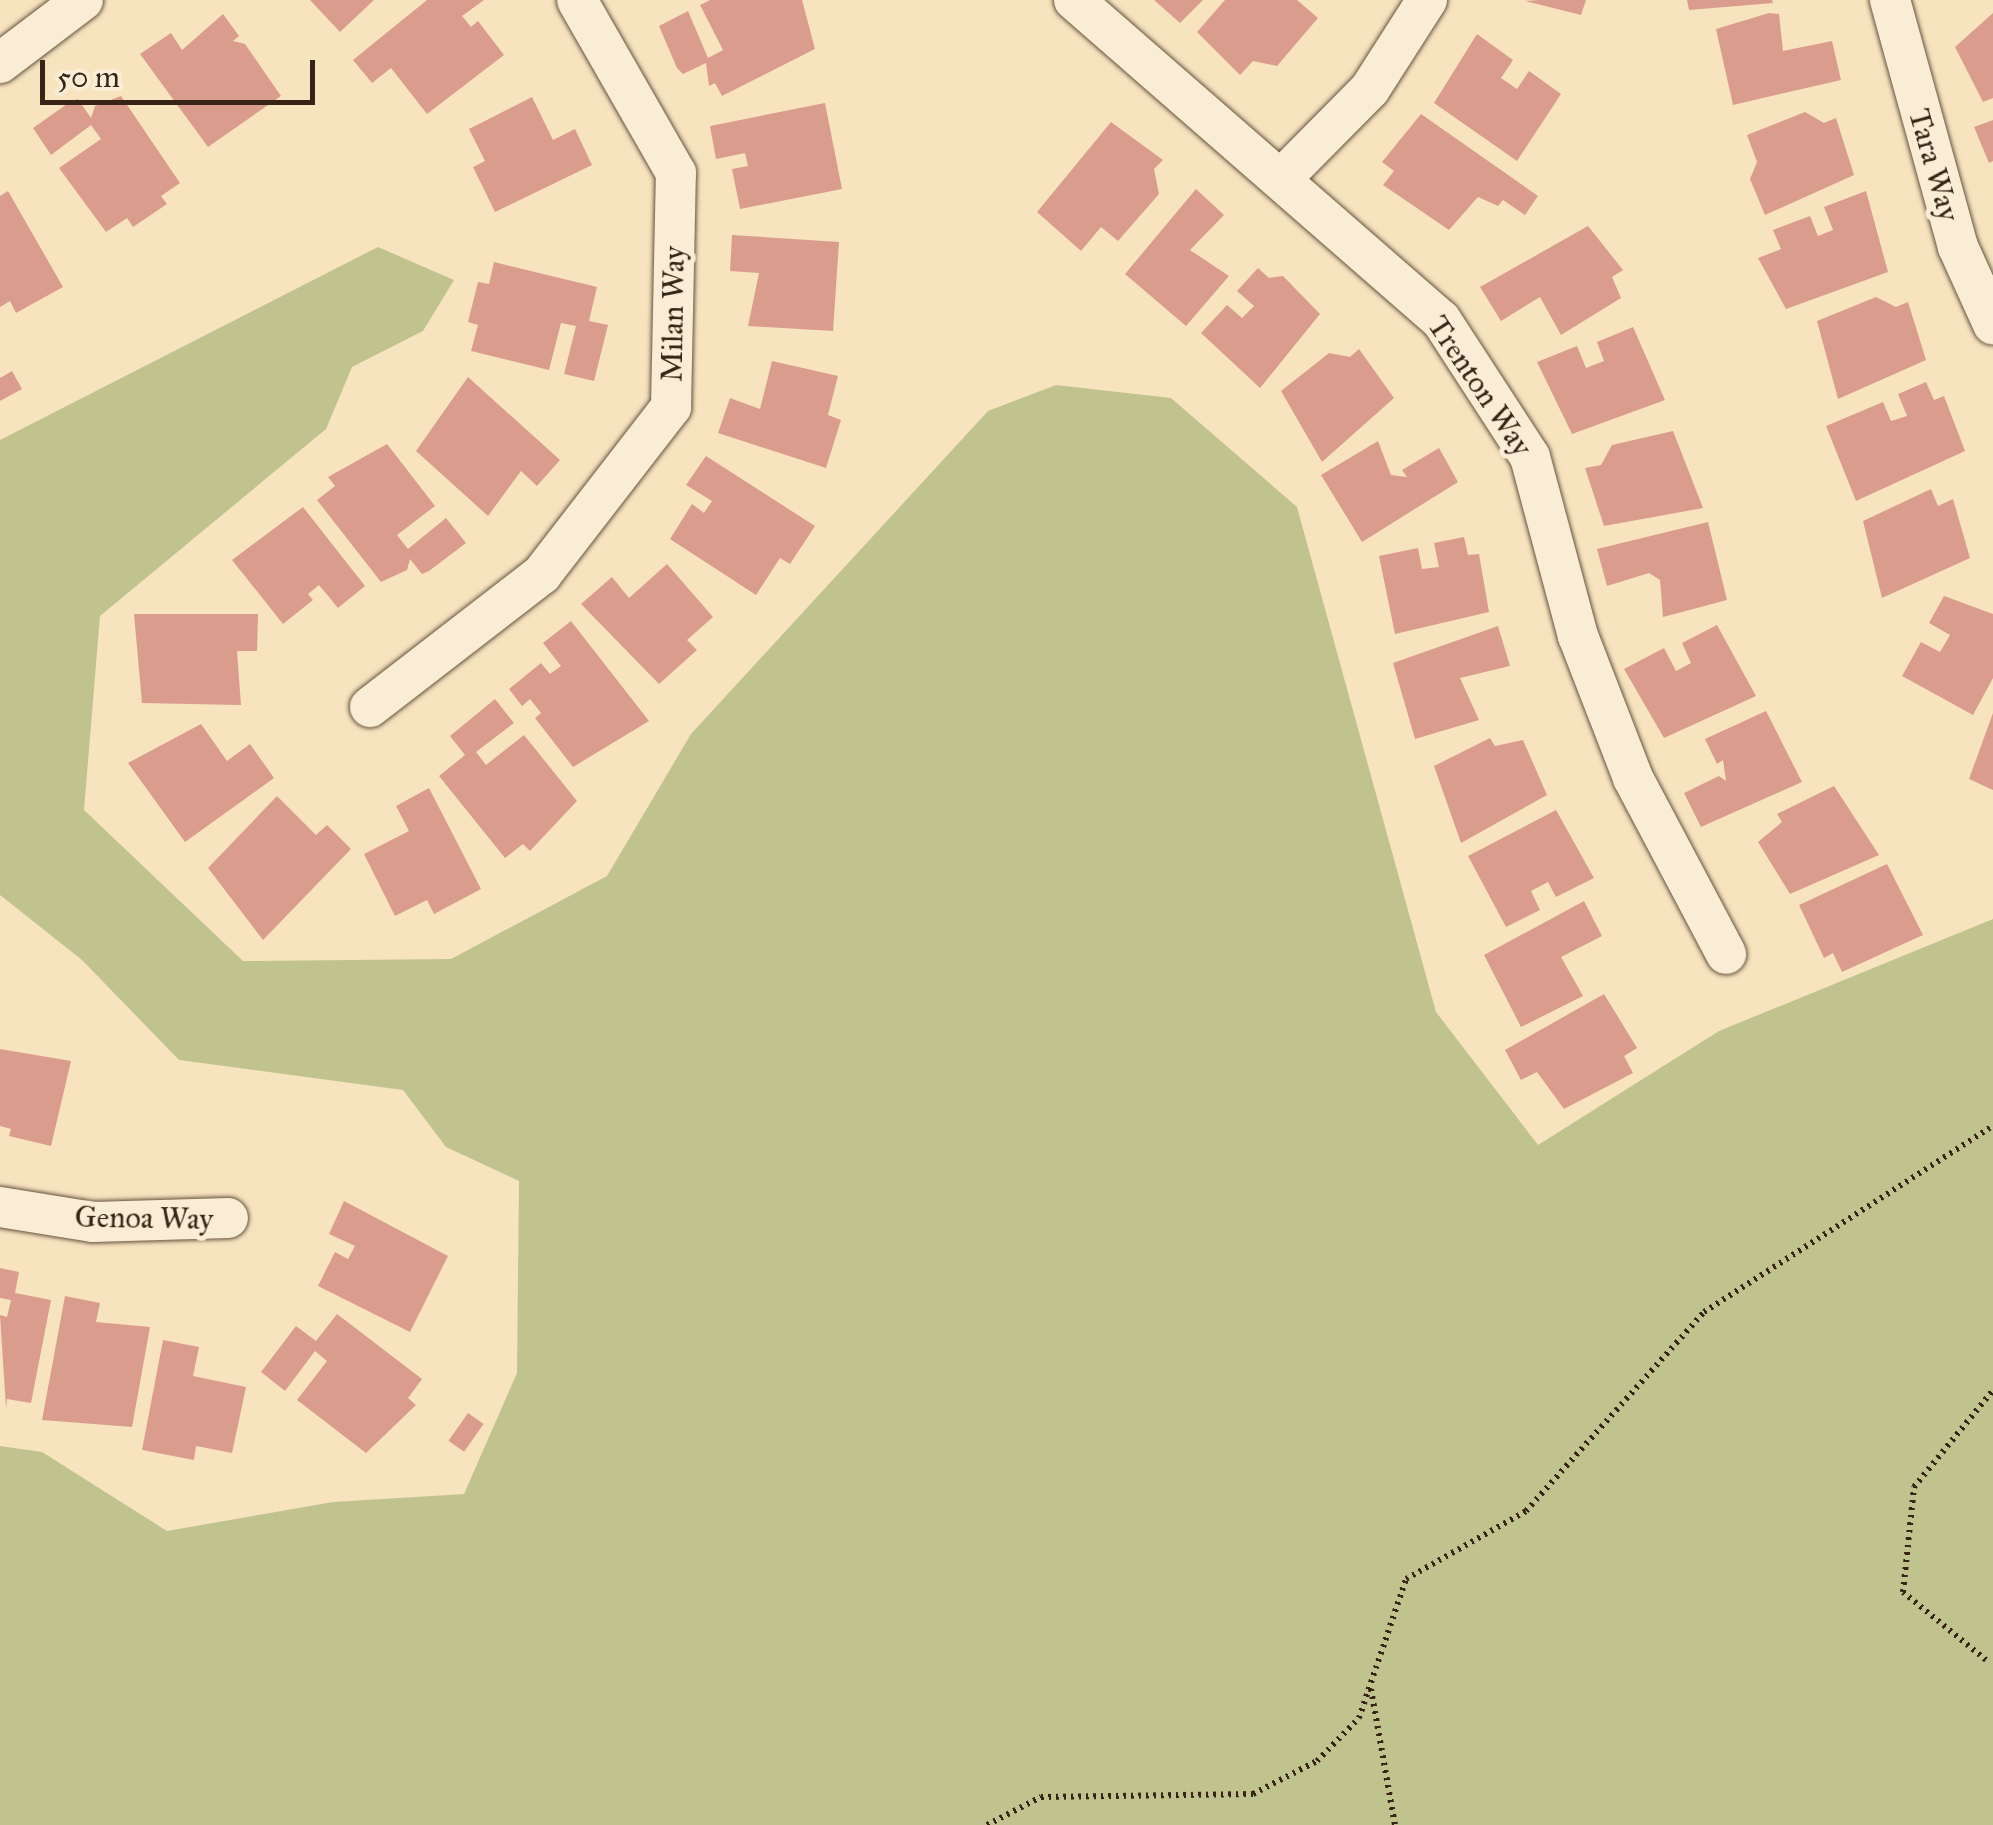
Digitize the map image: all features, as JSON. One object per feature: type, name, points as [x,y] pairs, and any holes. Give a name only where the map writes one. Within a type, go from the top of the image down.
[{"type":"street","points":[[0,63],[83,0]]},
{"type":"street","name":"Milan Way","points":[[370,707],[542,574],[671,407],[676,173],[577,0]]},
{"type":"street","name":"Trenton Way","points":[[1074,0],[1284,176],[1442,320],[1530,457],[1578,636],[1634,778],[1726,954]]},
{"type":"street","points":[[1284,176],[1370,89],[1427,0]]},
{"type":"street","name":"Tara Way","points":[[1890,0],[1958,248],[1993,324]]},
{"type":"street","name":"Genoa Way","points":[[0,1207],[93,1222],[228,1218]]},
{"type":"path","points":[[987,1825],[1041,1797],[1253,1794],[1317,1761],[1360,1718],[1406,1579],[1526,1511],[1704,1312],[1993,1126]]},
{"type":"path","points":[[1986,1660],[1903,1592],[1914,1487],[1993,1390]]},
{"type":"path","points":[[1370,1686],[1396,1825]]},
{"type":"green space","points":[[378,247],[454,280],[423,331],[352,367],[326,429],[100,616],[84,810],[243,961],[451,959],[607,876],[691,734],[988,411],[1056,385],[1171,398],[1297,507],[1436,1012],[1538,1145],[1719,1031],[1993,919],[1993,1825],[0,1825],[0,1446],[42,1452],[167,1531],[333,1502],[464,1494],[517,1373],[519,1181],[446,1147],[403,1090],[179,1060],[82,960],[0,895],[0,440]]},
{"type":"building","points":[[310,0],[374,0],[340,32]]},
{"type":"building","points":[[427,0],[484,0],[462,16],[471,27],[478,21],[504,55],[427,114],[391,68],[372,83],[353,60]]},
{"type":"building","points":[[710,0],[802,0],[815,49],[722,96],[715,83],[709,86],[706,63],[683,74],[677,68],[659,26],[688,11],[708,58],[723,50],[700,5]]},
{"type":"building","points":[[1154,0],[1203,0],[1180,23]]},
{"type":"building","points":[[1225,0],[1297,0],[1318,18],[1277,66],[1253,61],[1240,75],[1197,32]]},
{"type":"building","points":[[1586,0],[1581,15],[1525,1]]},
{"type":"building","points":[[1687,0],[1772,0],[1773,3],[1689,10]]},
{"type":"building","points":[[1769,13],[1779,14],[1783,51],[1832,41],[1841,80],[1733,105],[1716,29]]},
{"type":"building","points":[[1993,13],[1993,98],[1983,102],[1955,47]]},
{"type":"building","points":[[223,14],[239,36],[233,41],[245,44],[281,96],[208,147],[140,54],[171,33],[182,50]]},
{"type":"building","points":[[1477,34],[1513,60],[1501,78],[1517,89],[1529,71],[1561,94],[1517,161],[1434,103]]},
{"type":"building","points":[[121,96],[180,183],[161,196],[167,204],[133,227],[127,218],[106,232],[59,168],[101,139],[91,125],[51,155],[33,128],[78,99],[91,118],[95,106]]},
{"type":"building","points":[[532,97],[553,140],[575,129],[592,165],[495,212],[473,167],[485,161],[469,129]]},
{"type":"building","points":[[825,103],[842,189],[740,209],[732,169],[748,166],[745,153],[716,159],[710,126]]},
{"type":"building","points":[[1805,112],[1824,123],[1836,118],[1854,175],[1765,215],[1750,179],[1757,162],[1747,135]]},
{"type":"building","points":[[1421,114],[1538,196],[1525,215],[1503,200],[1498,206],[1478,197],[1449,230],[1383,185],[1394,171],[1382,162]]},
{"type":"building","points":[[1993,120],[1993,161],[1989,163],[1974,127]]},
{"type":"building","points":[[1111,122],[1163,160],[1154,169],[1159,194],[1118,241],[1101,227],[1081,251],[1037,212]]},
{"type":"building","points":[[1196,189],[1224,215],[1190,250],[1229,276],[1186,326],[1125,274]]},
{"type":"building","points":[[8,191],[63,287],[16,313],[10,301],[0,307],[0,196]]},
{"type":"building","points":[[1866,191],[1888,272],[1786,309],[1758,258],[1781,249],[1773,230],[1810,216],[1818,236],[1833,230],[1824,207]]},
{"type":"building","points":[[1588,226],[1623,270],[1612,277],[1621,298],[1561,335],[1540,297],[1501,321],[1480,287]]},
{"type":"building","points":[[732,235],[839,242],[833,331],[748,326],[759,273],[730,271]]},
{"type":"building","points":[[494,262],[597,287],[589,321],[608,325],[594,381],[564,374],[576,326],[561,323],[549,370],[471,351],[478,325],[468,322],[478,282],[489,284]]},
{"type":"building","points":[[1258,268],[1269,278],[1283,276],[1320,314],[1260,388],[1201,333],[1227,305],[1242,318],[1254,306],[1237,291]]},
{"type":"building","points":[[1876,297],[1896,307],[1908,302],[1926,360],[1838,399],[1817,321]]},
{"type":"building","points":[[1633,327],[1665,400],[1572,434],[1537,362],[1577,346],[1586,368],[1604,361],[1597,342]]},
{"type":"building","points":[[1359,349],[1394,398],[1322,462],[1281,391],[1329,353],[1350,357]]},
{"type":"building","points":[[772,361],[838,376],[828,415],[841,420],[826,468],[718,433],[730,398],[760,409]]},
{"type":"building","points":[[12,371],[22,389],[0,401],[0,378]]},
{"type":"building","points":[[468,377],[560,460],[537,486],[521,471],[488,516],[416,451]]},
{"type":"building","points":[[1926,382],[1934,400],[1944,396],[1965,451],[1856,501],[1826,426],[1883,402],[1891,421],[1907,416],[1898,394]]},
{"type":"building","points":[[1673,431],[1703,508],[1604,526],[1585,468],[1601,465],[1612,445]]},
{"type":"building","points":[[1378,441],[1391,475],[1407,477],[1402,470],[1439,448],[1458,482],[1362,542],[1321,475]]},
{"type":"building","points":[[387,444],[435,506],[397,535],[408,549],[446,518],[466,543],[429,571],[422,574],[410,559],[407,570],[381,582],[317,500],[335,486],[328,477]]},
{"type":"building","points":[[706,456],[815,526],[790,564],[780,558],[756,595],[670,539],[692,504],[704,513],[712,501],[686,485]]},
{"type":"building","points":[[1931,489],[1938,506],[1953,499],[1970,558],[1882,598],[1863,521]]},
{"type":"building","points":[[303,507],[365,586],[338,608],[319,585],[308,594],[313,600],[283,624],[232,560]]},
{"type":"building","points":[[1708,522],[1727,600],[1663,617],[1660,580],[1649,573],[1607,586],[1597,549]]},
{"type":"building","points":[[1464,537],[1468,555],[1479,554],[1489,612],[1395,634],[1379,556],[1418,548],[1422,569],[1439,567],[1434,543]]},
{"type":"building","points":[[667,564],[713,617],[687,640],[697,650],[659,684],[581,604],[612,577],[629,598]]},
{"type":"building","points":[[1944,596],[1993,614],[1993,678],[1973,715],[1902,676],[1921,642],[1940,652],[1950,635],[1929,623]]},
{"type":"building","points":[[134,614],[258,614],[257,651],[237,651],[241,705],[142,703]]},
{"type":"building","points":[[571,621],[649,721],[573,767],[535,718],[541,713],[530,699],[522,706],[509,689],[541,663],[550,674],[561,666],[543,643]]},
{"type":"building","points":[[1717,625],[1756,696],[1664,738],[1624,669],[1664,648],[1676,671],[1691,663],[1682,643]]},
{"type":"building","points":[[1498,626],[1510,666],[1460,678],[1479,720],[1415,739],[1393,663]]},
{"type":"building","points":[[495,699],[514,723],[476,752],[486,765],[524,735],[577,801],[530,851],[523,844],[505,858],[439,776],[465,755],[450,736]]},
{"type":"building","points":[[1766,711],[1802,782],[1701,827],[1684,793],[1719,776],[1726,781],[1723,760],[1717,764],[1705,739]]},
{"type":"building","points":[[1993,713],[1993,790],[1969,779]]},
{"type":"building","points":[[201,724],[227,761],[250,744],[274,778],[185,842],[128,763]]},
{"type":"building","points":[[1490,738],[1495,746],[1523,740],[1547,795],[1461,843],[1434,766]]},
{"type":"building","points":[[1834,786],[1879,855],[1790,894],[1758,842],[1782,822],[1777,814]]},
{"type":"building","points":[[429,788],[481,889],[434,914],[427,900],[395,916],[364,854],[409,831],[396,806]]},
{"type":"building","points":[[277,796],[316,835],[327,825],[351,849],[263,940],[208,868]]},
{"type":"building","points":[[1556,810],[1594,878],[1556,897],[1548,882],[1531,891],[1540,910],[1506,927],[1468,856]]},
{"type":"building","points":[[1887,864],[1923,935],[1842,972],[1833,953],[1824,958],[1799,905]]},
{"type":"building","points":[[1584,901],[1602,936],[1561,957],[1583,996],[1521,1027],[1484,955]]},
{"type":"building","points":[[1604,994],[1637,1048],[1624,1056],[1633,1073],[1564,1109],[1537,1072],[1521,1080],[1505,1050]]},
{"type":"building","points":[[0,1049],[71,1061],[51,1146],[9,1136],[11,1129],[0,1126]]},
{"type":"building","points":[[344,1201],[448,1256],[410,1332],[318,1286],[335,1252],[348,1259],[355,1246],[329,1234]]},
{"type":"building","points":[[0,1268],[19,1272],[15,1293],[51,1300],[31,1403],[7,1399],[6,1408],[0,1315],[7,1317],[11,1300],[0,1298]]},
{"type":"building","points":[[65,1296],[100,1303],[96,1322],[150,1327],[132,1427],[42,1420]]},
{"type":"building","points":[[337,1314],[422,1379],[408,1398],[416,1405],[366,1453],[297,1400],[327,1361],[315,1351],[285,1391],[261,1372],[296,1326],[316,1341]]},
{"type":"building","points":[[163,1340],[199,1347],[193,1376],[246,1387],[232,1453],[196,1446],[194,1460],[142,1450]]},
{"type":"building","points":[[468,1413],[484,1424],[464,1452],[448,1441]]}]
